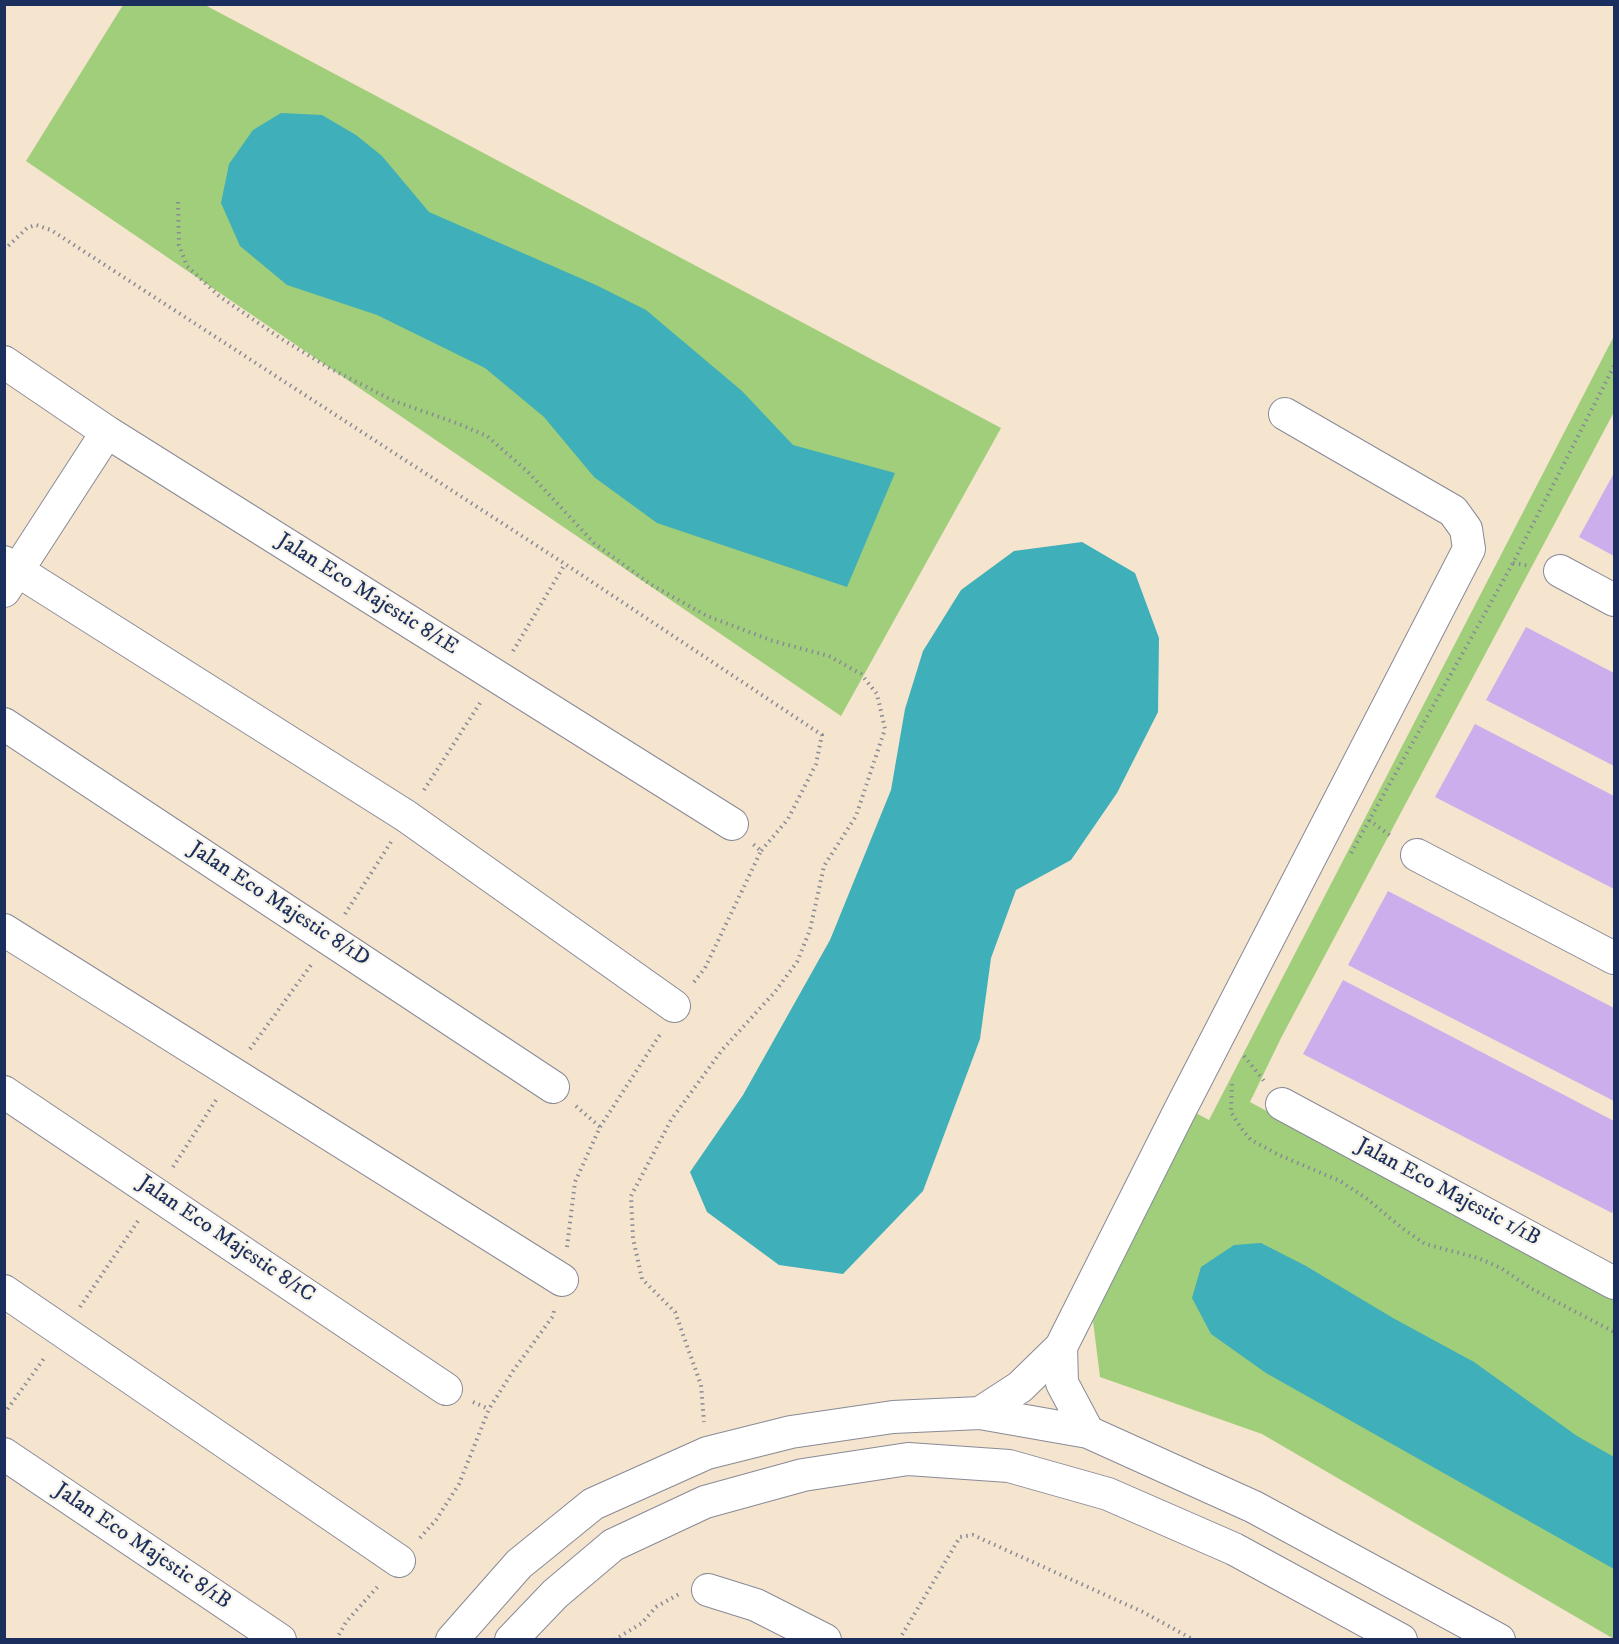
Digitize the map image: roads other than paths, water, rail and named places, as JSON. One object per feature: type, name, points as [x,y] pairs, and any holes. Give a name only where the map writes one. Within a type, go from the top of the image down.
[{"type":"street","name":"Jalan Eco Majestic 8/1E","points":[[4,363],[107,432],[732,824]]},
{"type":"street","points":[[980,1413],[1020,1387],[1061,1347],[1180,1110],[1469,549],[1466,529],[1453,511],[1285,414]]},
{"type":"street","points":[[107,432],[9,575],[406,816],[674,1006]]},
{"type":"street","points":[[1560,571],[1614,600]]},
{"type":"street","name":"Jalan Eco Majestic 8/1D","points":[[4,724],[553,1087]]},
{"type":"street","points":[[1417,855],[1614,958]]},
{"type":"street","points":[[4,930],[561,1280]]},
{"type":"street","name":"Jalan Eco Majestic 8/1C","points":[[4,1092],[446,1389]]},
{"type":"street","name":"Jalan Eco Majestic 1/1B","points":[[1282,1104],[1614,1283]]},
{"type":"street","points":[[4,1291],[399,1561]]},
{"type":"street","points":[[1061,1347],[1062,1383],[1088,1432]]},
{"type":"street","points":[[452,1640],[519,1564],[593,1504],[707,1453],[791,1432],[837,1425],[893,1417],[980,1413],[1088,1432],[1254,1507],[1499,1640]]},
{"type":"street","name":"Jalan Eco Majestic 8/1B","points":[[4,1454],[280,1640]]},
{"type":"street","points":[[511,1640],[555,1594],[613,1545],[705,1502],[803,1475],[908,1459],[1009,1466],[1108,1494],[1234,1549],[1401,1640]]},
{"type":"street","points":[[708,1590],[756,1605],[825,1640]]},
{"type":"water","points":[[281,113],[322,115],[356,135],[382,156],[429,212],[596,285],[646,310],[742,391],[793,445],[895,473],[847,587],[657,523],[594,477],[544,417],[485,368],[377,315],[287,285],[240,246],[221,203],[229,164],[253,130]]},
{"type":"water","points":[[1082,542],[1135,573],[1159,638],[1158,712],[1117,793],[1071,860],[1016,890],[991,958],[980,1039],[923,1191],[843,1274],[779,1265],[707,1212],[690,1172],[743,1095],[830,940],[891,790],[905,709],[923,651],[961,590],[1014,551]]},
{"type":"water","points":[[1261,1243],[1306,1266],[1393,1318],[1474,1362],[1577,1436],[1614,1457],[1614,1569],[1266,1373],[1211,1334],[1192,1298],[1201,1267],[1234,1245]]}]
